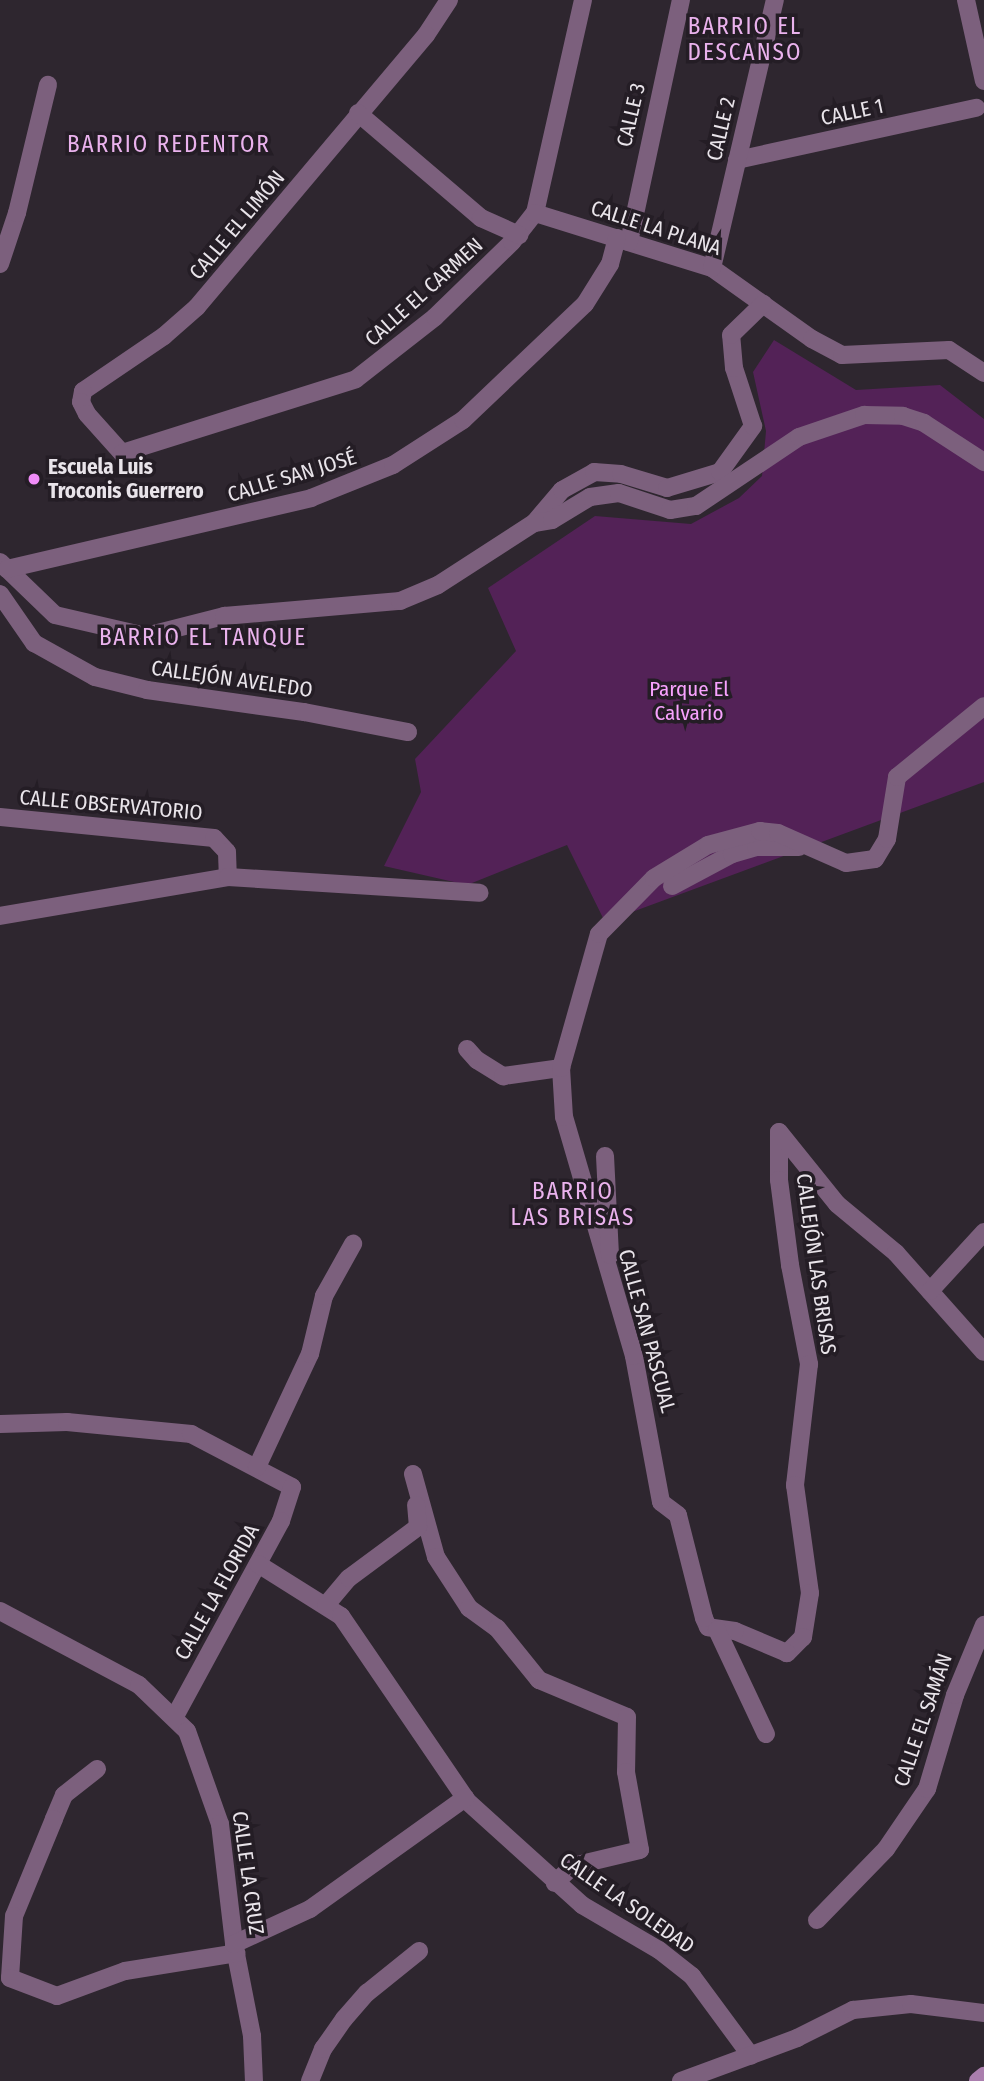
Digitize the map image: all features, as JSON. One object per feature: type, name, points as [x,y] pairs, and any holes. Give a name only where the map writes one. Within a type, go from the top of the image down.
[{"type":"main road","points":[[978,2081],[984,2076]]},
{"type":"street","name":"CALLE EL LIMÓN","points":[[122,453],[87,414],[83,391],[164,336],[197,307],[450,0]]},
{"type":"street","name":"CALLE EL CARMEN","points":[[122,453],[356,379],[435,317],[519,235],[535,214],[583,0]]},
{"type":"street","name":"CALLE 3","points":[[623,240],[681,0]]},
{"type":"street","name":"CALLE 2","points":[[712,268],[775,0]]},
{"type":"street","points":[[966,0],[984,80]]},
{"type":"street","points":[[0,264],[18,213],[48,85]]},
{"type":"street","name":"CALLE 1","points":[[737,160],[976,108]]},
{"type":"street","points":[[358,113],[481,218],[519,235]]},
{"type":"street","name":"CALLE LA PLANA","points":[[535,214],[712,268],[842,355],[949,350],[984,373]]},
{"type":"street","name":"CALLE SAN JOSÉ","points":[[4,565],[311,498],[393,466],[463,420],[585,304],[623,240]]},
{"type":"street","points":[[4,565],[55,615],[146,636],[224,616],[400,601],[438,585],[534,523],[562,490],[594,472],[621,474],[667,488],[720,472],[753,426],[734,368],[731,335],[763,304]]},
{"type":"street","points":[[534,523],[552,520],[604,493],[619,493],[670,510],[696,506],[799,437],[864,415],[903,416],[924,423],[984,462]]},
{"type":"street","name":"CALLEJÓN AVELEDO","points":[[0,594],[34,643],[94,677],[147,690],[304,712],[408,732]]},
{"type":"street","name":"CALLE SAN PASCUAL","points":[[766,1734],[717,1630],[708,1627],[704,1618],[678,1515],[661,1502],[640,1381],[564,1116],[561,1068],[599,934],[654,878],[672,863],[739,834],[778,833],[846,863],[875,859],[887,839],[897,777],[917,756],[984,706]]},
{"type":"street","name":"CALLE OBSERVATORIO","points":[[0,817],[82,828],[199,834],[222,842],[228,877]]},
{"type":"street","points":[[672,886],[732,854],[756,847],[810,848]]},
{"type":"street","points":[[0,916],[228,877],[479,893]]},
{"type":"street","points":[[467,1049],[477,1060],[503,1076],[561,1068]]},
{"type":"street","name":"CALLEJÓN LAS BRISAS","points":[[717,1630],[735,1631],[787,1653],[795,1649],[807,1623],[810,1593],[795,1485],[808,1364],[785,1229],[779,1132],[837,1204],[896,1253],[930,1291]]},
{"type":"street","points":[[605,1156],[610,1273]]},
{"type":"street","points":[[984,1232],[930,1291],[984,1352]]},
{"type":"street","points":[[0,1424],[67,1422],[170,1430],[210,1441],[257,1467],[310,1354],[324,1296],[353,1244]]},
{"type":"street","name":"CALLE LA FLORIDA","points":[[175,1716],[281,1521],[292,1487],[257,1467]]},
{"type":"street","points":[[326,1605],[349,1578],[418,1527],[414,1481],[440,1566],[469,1608],[497,1628],[539,1679],[626,1717],[626,1772],[640,1850],[573,1866],[555,1883]]},
{"type":"street","name":"CALLE LA SOLEDAD","points":[[258,1564],[326,1605],[356,1634],[465,1798],[555,1883],[692,1976],[751,2056]]},
{"type":"street","name":"CALLE LA CRUZ","points":[[0,1611],[139,1685],[175,1716],[196,1750],[214,1800],[235,1948],[252,2036],[254,2081]]},
{"type":"street","name":"CALLE EL SAMÁN","points":[[817,1920],[886,1849],[927,1789],[955,1695],[984,1625]]},
{"type":"street","points":[[97,1769],[64,1795],[14,1916],[10,1978],[57,1996],[113,1973],[235,1948],[310,1909],[465,1798]]},
{"type":"street","points":[[310,2081],[323,2049],[344,2019],[367,1993],[419,1951]]},
{"type":"street","points":[[681,2081],[751,2056],[853,2010],[911,2004],[984,2013]]},
{"type":"green space","name":"Parque El Calvario","points":[[774,340],[856,390],[940,385],[984,419],[984,782],[605,922],[567,845],[467,885],[384,866],[421,792],[415,759],[516,651],[488,588],[595,516],[691,524],[739,498],[762,476],[766,431],[753,372]]},
{"type":"place","name":"Escuela Luis Troconis Guerrero","points":[[34,479]]},
{"type":"district","name":"BARRIO EL DESCANSO","points":[[745,39]]},
{"type":"district","name":"BARRIO REDENTOR","points":[[169,144]]},
{"type":"district","name":"BARRIO EL TANQUE","points":[[203,637]]},
{"type":"district","name":"BARRIO LAS BRISAS","points":[[573,1204]]}]
